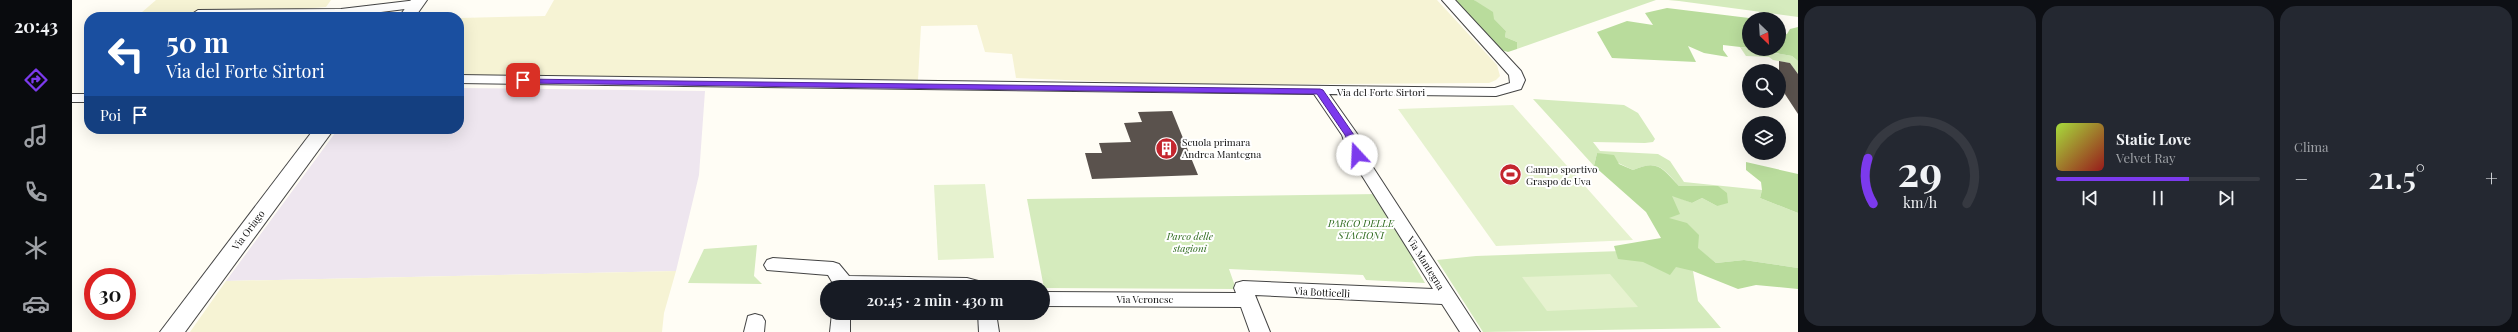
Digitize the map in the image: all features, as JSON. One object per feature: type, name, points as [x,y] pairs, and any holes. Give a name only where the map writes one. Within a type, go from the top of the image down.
[{"type":"street","name":"Via del Forte Sirtori","points":[[464,80],[1320,92],[1496,92],[1516,86],[1518,80],[1516,74],[1448,0]]},
{"type":"street","points":[[348,12],[418,2]]},
{"type":"street","points":[[411,12],[418,2]]},
{"type":"street","name":"Via Mantegna","points":[[1320,92],[1350,135],[1357,155],[1470,332]]},
{"type":"street","points":[[72,98],[84,98]]},
{"type":"street","name":"Via Oriago","points":[[172,332],[320,134]]},
{"type":"street","points":[[773,265],[834,269],[841,280]]},
{"type":"street","name":"Via Botticelli","points":[[1248,300],[1243,288],[1448,297]]},
{"type":"street","name":"Via Veronese","points":[[1050,299],[1248,300]]},
{"type":"street","points":[[1248,300],[1260,332]]},
{"type":"street","points":[[840,332],[841,320]]},
{"type":"street","points":[[988,320],[989,332]]},
{"type":"shaded area","points":[[156,0],[331,0],[326,7],[279,11],[142,12]]},
{"type":"shaded area","points":[[554,0],[1437,0],[1497,65],[1500,76],[1496,80],[1489,83],[1189,85],[1016,78],[1012,54],[985,52],[977,25],[921,26],[918,80],[464,75],[464,18],[545,16]]},
{"type":"shaded area","points":[[464,88],[705,91],[699,175],[676,271],[226,281],[334,134],[464,134]]},
{"type":"shaded area","points":[[676,271],[664,313],[662,332],[190,332],[226,281]]},
{"type":"green space","points":[[1452,0],[1474,0],[1493,12],[1494,19],[1506,31],[1505,37],[1517,42],[1517,49],[1508,52],[1501,50]]},
{"type":"green space","points":[[1474,0],[1656,0],[1517,49],[1517,42],[1505,37],[1506,31]]},
{"type":"green space","points":[[1668,0],[1798,0],[1798,17],[1786,15],[1786,12],[1761,12]]},
{"type":"green space","points":[[1667,8],[1742,17],[1742,47],[1723,45],[1723,50],[1728,57],[1704,53],[1688,46],[1696,62],[1612,58],[1597,32],[1627,21],[1653,25],[1645,13]]},
{"type":"green space","points":[[1798,27],[1798,61],[1792,56],[1786,55],[1786,34],[1790,29]]},
{"type":"green space","points":[[1746,56],[1792,56],[1798,61],[1798,74],[1790,63],[1773,60],[1769,57]]},
{"type":"green space","points":[[1533,99],[1624,105],[1638,113],[1655,139],[1653,142],[1645,143],[1593,142],[1600,151],[1658,154],[1670,161],[1684,182],[1762,190],[1760,198],[1798,213],[1798,268],[1744,260],[1716,263],[1697,248],[1668,218],[1672,195],[1692,203],[1702,198],[1717,206],[1718,186],[1679,186],[1669,174],[1659,167],[1648,165],[1633,170],[1597,153],[1594,166]]},
{"type":"green space","name":"Campo sportivo Graspo de Uva","points":[[1513,105],[1633,240],[1496,246],[1398,109]]},
{"type":"green space","points":[[1597,153],[1614,155],[1619,164],[1633,170],[1648,165],[1659,167],[1664,170],[1679,186],[1718,186],[1727,193],[1728,203],[1717,206],[1702,198],[1692,203],[1672,196],[1680,214],[1669,218],[1687,223],[1699,235],[1698,248],[1716,263],[1744,260],[1798,268],[1798,289],[1756,285],[1738,289],[1693,271],[1676,267],[1670,275],[1643,262],[1618,259],[1614,246],[1661,238],[1646,212],[1594,166]]},
{"type":"green space","points":[[1746,162],[1798,174],[1798,213],[1760,198],[1762,190],[1761,182],[1746,170]]},
{"type":"green space","points":[[985,184],[994,258],[938,260],[934,185]]},
{"type":"green space","name":"Parco delle stagioni","points":[[1379,194],[1420,259],[1412,261],[1425,283],[1366,280],[1363,275],[1229,269],[1236,289],[1050,288],[1050,280],[1042,280],[1027,199]]},
{"type":"green space","points":[[757,245],[754,276],[762,284],[688,283],[704,249]]},
{"type":"green space","points":[[1652,250],[1693,271],[1698,301],[1721,328],[1483,332],[1437,260],[1476,256]]},
{"type":"green space","points":[[1610,274],[1638,307],[1547,311],[1522,277]]},
{"type":"building","points":[[1779,61],[1790,63],[1798,74],[1798,114],[1786,96],[1786,64],[1779,64]]},
{"type":"building","name":"Scuola primara Andrea Mantegna","points":[[1172,111],[1198,175],[1092,179],[1085,153],[1102,153],[1099,143],[1131,142],[1124,123],[1142,122],[1138,112]]},
{"type":"place","name":"Scuola primara Andrea Mantegna","points":[[1167,148]]},
{"type":"place","name":"Campo sportivo Graspo de Uva","points":[[1510,175]]},
{"type":"route","points":[[523,80],[1320,92],[1350,135],[1356,148],[1357,155]]},
{"type":"park label","name":"PARCO DELLE STAGIONI","points":[[1361,228]]}]
